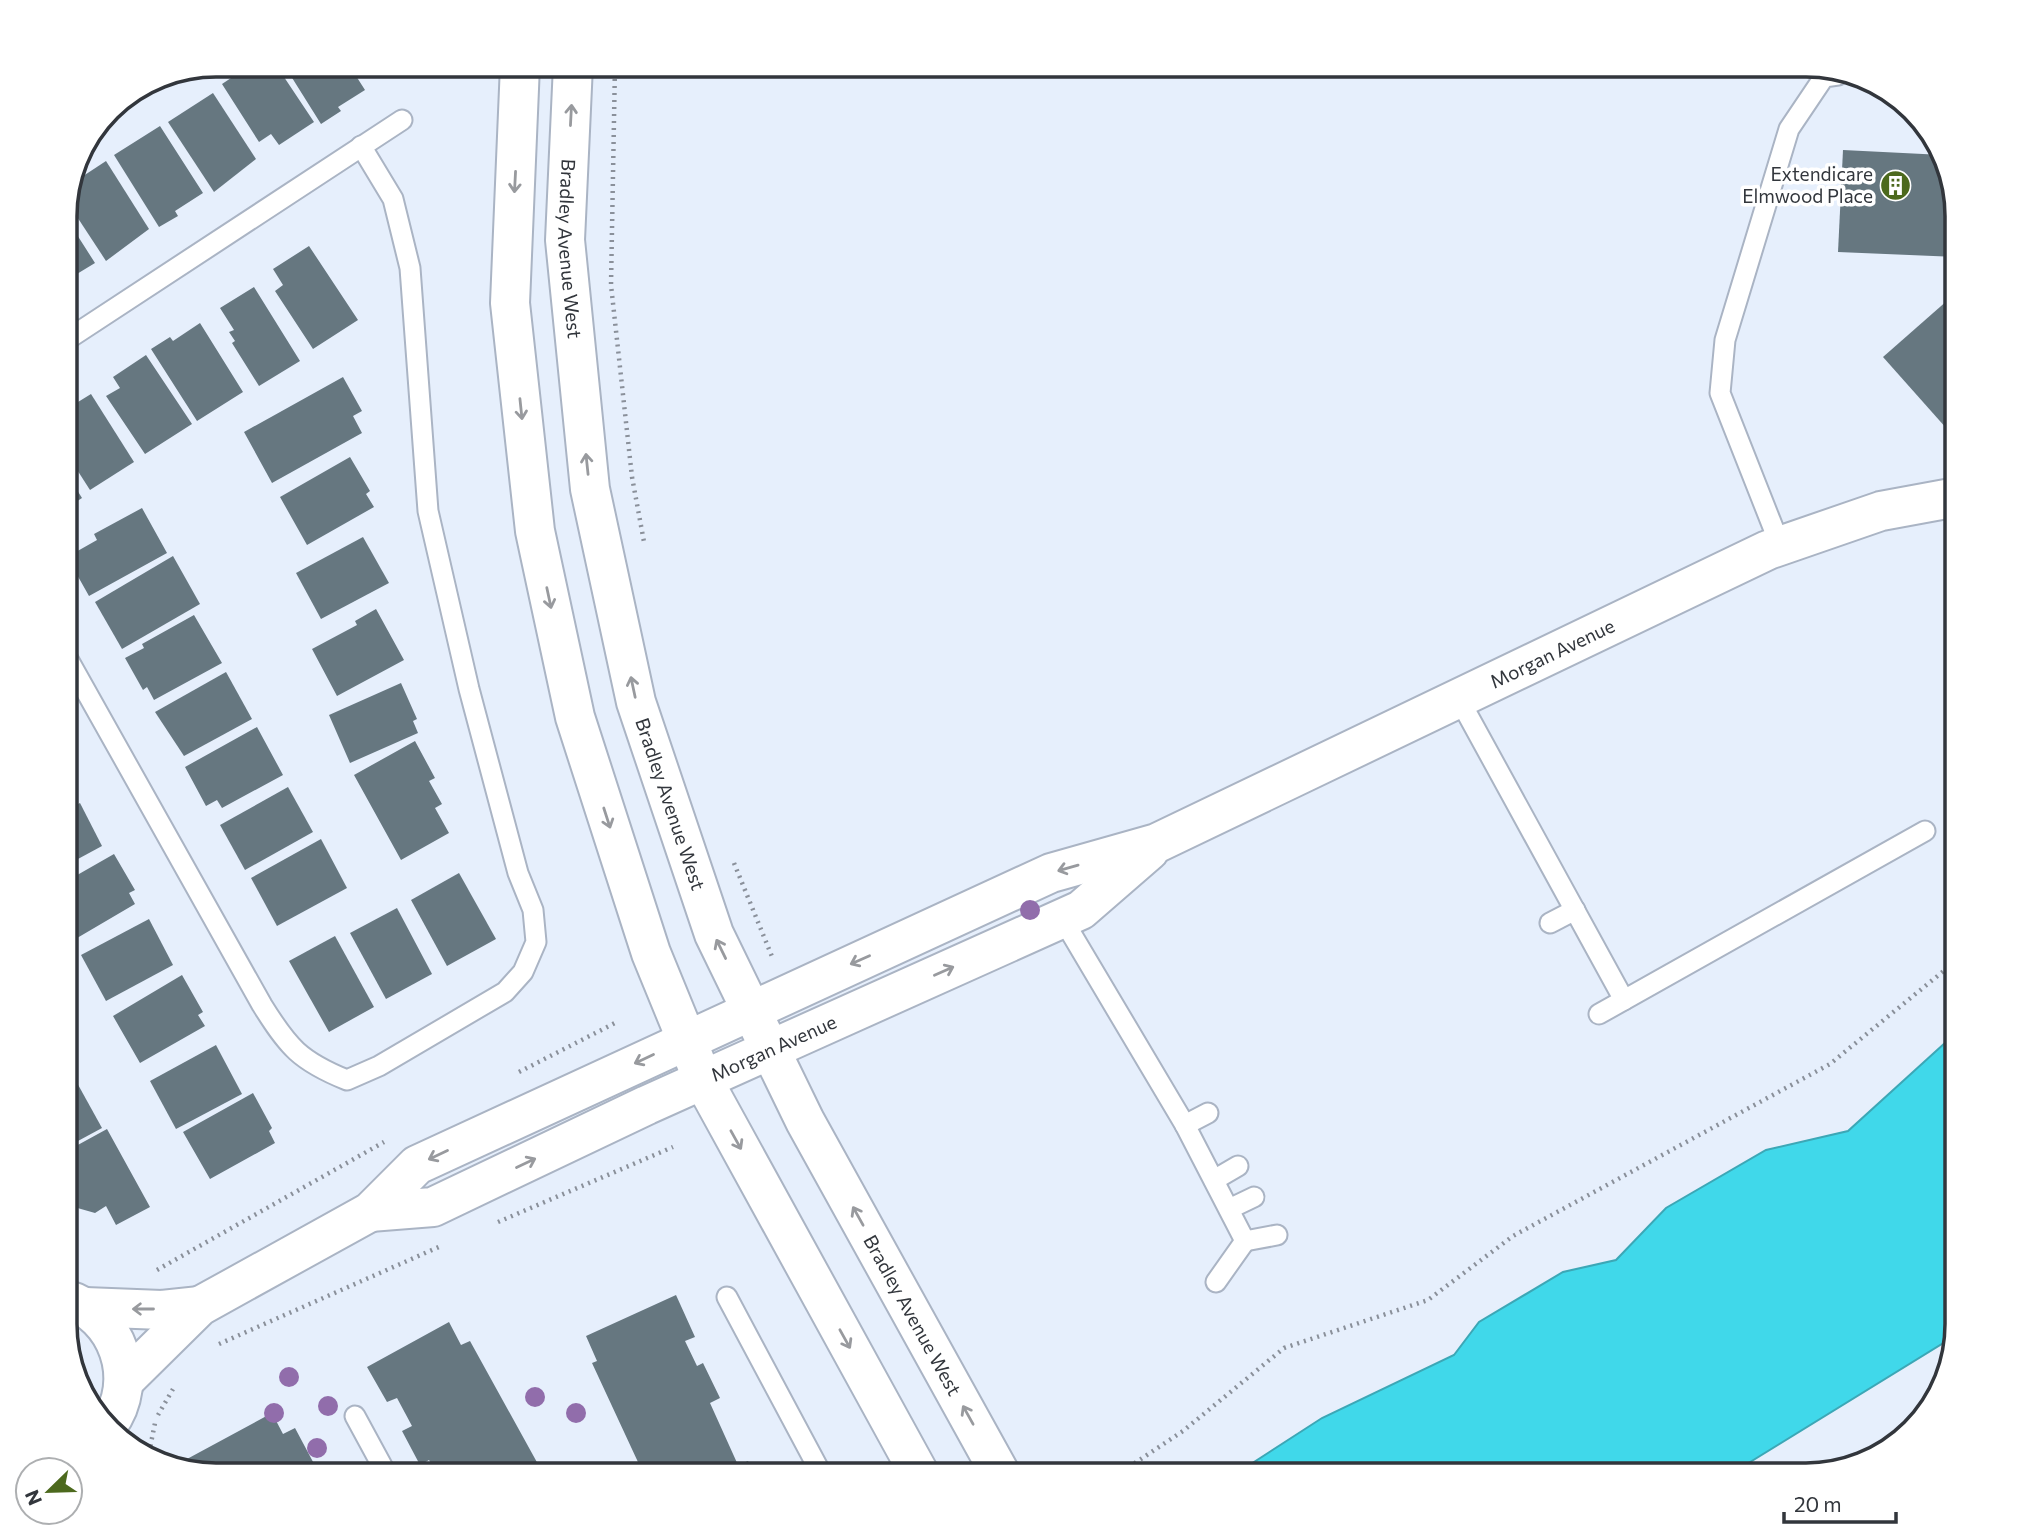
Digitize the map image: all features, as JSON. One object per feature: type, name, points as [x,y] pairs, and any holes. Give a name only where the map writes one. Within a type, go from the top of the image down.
[{"type":"street","points":[[519,77],[510,303],[535,531],[575,717],[650,953],[684,1040],[703,1080],[913,1463]]},
{"type":"street","name":"Bradley Avenue West","points":[[572,77],[565,240],[590,489],[636,702],[714,934],[805,1121],[994,1463]]},
{"type":"street","name":"Morgan Avenue","points":[[115,1413],[200,1306],[370,1212],[417,1165],[1051,873],[1157,843],[1780,545],[1868,514],[1945,499]]},
{"type":"street","name":"Morgan Avenue","points":[[370,1212],[433,1207],[770,1049],[1081,910],[1157,843]]},
{"type":"street","name":"Morgan Avenue","points":[[77,1303],[162,1310],[200,1306]]},
{"type":"street","points":[[77,1304],[102,1321],[115,1339],[122,1359],[115,1413]]},
{"type":"lane","points":[[1780,545],[1720,393],[1725,340],[1789,129],[1823,78]]},
{"type":"lane","points":[[77,333],[402,120]]},
{"type":"lane","points":[[77,675],[262,1005],[286,1044],[317,1068],[347,1080],[379,1066],[505,992],[523,972],[536,942],[533,910],[518,873],[469,689],[428,511],[410,268],[393,199],[361,146]]},
{"type":"lane","points":[[1459,699],[1624,1000]]},
{"type":"lane","points":[[1599,1014],[1925,831]]},
{"type":"lane","points":[[1550,923],[1575,910]]},
{"type":"lane","points":[[1062,918],[1185,1125],[1245,1241]]},
{"type":"lane","points":[[1185,1125],[1208,1114]]},
{"type":"lane","points":[[1214,1180],[1238,1166]]},
{"type":"lane","points":[[1229,1209],[1254,1197]]},
{"type":"lane","points":[[1216,1282],[1245,1241],[1277,1235]]},
{"type":"lane","points":[[726,1297],[816,1463]]},
{"type":"lane","points":[[355,1416],[380,1463]]},
{"type":"path","points":[[615,77],[611,285],[632,477],[644,543]]},
{"type":"path","points":[[732,858],[787,993]]},
{"type":"path","points":[[1135,1463],[1183,1431],[1284,1348],[1428,1300],[1514,1236],[1830,1064],[1945,970]]},
{"type":"path","points":[[517,1074],[615,1023]]},
{"type":"path","points":[[150,1275],[393,1137]]},
{"type":"path","points":[[495,1223],[673,1147]]},
{"type":"path","points":[[215,1346],[444,1245]]},
{"type":"path","points":[[77,1262],[87,1264]]},
{"type":"path","points":[[150,1447],[157,1415],[174,1387]]},
{"type":"water","points":[[1945,1043],[1943,1343],[1748,1463],[1253,1463],[1322,1418],[1454,1355],[1479,1322],[1563,1272],[1616,1260],[1666,1208],[1766,1150],[1848,1131]]},
{"type":"building","points":[[232,77],[284,77],[314,122],[279,145],[271,134],[259,142],[222,84]]},
{"type":"building","points":[[292,77],[357,77],[365,90],[338,107],[341,111],[321,124]]},
{"type":"building","points":[[213,93],[256,159],[214,192],[168,122]]},
{"type":"building","points":[[160,126],[203,193],[175,211],[178,216],[159,227],[114,155]]},
{"type":"building","name":"Extendicare Elmwood Place","points":[[1843,150],[1931,154],[1944,198],[1945,256],[1838,252]]},
{"type":"building","points":[[106,161],[149,229],[106,261],[77,217],[83,176]]},
{"type":"building","points":[[77,235],[95,263],[77,274]]},
{"type":"building","points":[[309,246],[358,320],[313,349],[275,291],[283,285],[273,269]]},
{"type":"building","points":[[254,287],[300,361],[259,386],[232,343],[235,341],[229,332],[234,330],[220,308]]},
{"type":"building","points":[[1945,303],[1945,427],[1883,357]]},
{"type":"building","points":[[200,323],[243,392],[197,421],[151,349],[170,337],[173,341]]},
{"type":"building","points":[[146,355],[192,424],[145,454],[106,396],[120,388],[113,377]]},
{"type":"building","points":[[343,377],[362,411],[353,416],[362,433],[272,483],[244,432]]},
{"type":"building","points":[[91,394],[134,462],[90,490],[77,470],[77,403]]},
{"type":"building","points":[[350,457],[370,491],[366,494],[374,507],[307,545],[280,497]]},
{"type":"building","points":[[142,508],[167,553],[89,596],[77,575],[77,551],[97,540],[94,534]]},
{"type":"building","points":[[363,537],[389,583],[321,619],[296,573]]},
{"type":"building","points":[[173,556],[200,604],[122,649],[95,602]]},
{"type":"building","points":[[376,609],[404,660],[337,696],[312,649],[357,625],[355,621]]},
{"type":"building","points":[[194,615],[222,663],[154,700],[147,687],[143,690],[125,658],[144,648],[142,644]]},
{"type":"building","points":[[226,672],[252,719],[184,756],[155,712]]},
{"type":"building","points":[[401,683],[417,719],[413,721],[418,733],[350,763],[329,715]]},
{"type":"building","points":[[257,727],[283,775],[222,808],[217,800],[206,806],[185,767]]},
{"type":"building","points":[[415,741],[435,778],[429,781],[442,804],[435,808],[449,833],[401,860],[354,775]]},
{"type":"building","points":[[288,787],[313,832],[245,870],[220,825]]},
{"type":"building","points":[[80,803],[102,846],[77,860],[77,805]]},
{"type":"building","points":[[321,839],[347,888],[277,926],[251,878]]},
{"type":"building","points":[[114,854],[135,890],[129,893],[135,904],[77,938],[77,875]]},
{"type":"building","points":[[459,873],[496,939],[447,966],[411,900]]},
{"type":"building","points":[[397,908],[432,974],[386,999],[350,933]]},
{"type":"building","points":[[149,919],[173,965],[106,1001],[81,955]]},
{"type":"building","points":[[335,936],[374,1007],[329,1032],[289,961]]},
{"type":"building","points":[[182,975],[203,1012],[198,1015],[205,1026],[140,1063],[113,1016]]},
{"type":"building","points":[[216,1045],[242,1094],[176,1129],[150,1081]]},
{"type":"building","points":[[77,1083],[102,1128],[77,1142]]},
{"type":"building","points":[[253,1093],[272,1128],[269,1131],[275,1143],[210,1179],[183,1132]]},
{"type":"building","points":[[107,1129],[150,1207],[116,1225],[106,1206],[95,1213],[77,1208],[77,1145]]},
{"type":"building","points":[[676,1295],[695,1337],[685,1341],[697,1366],[703,1363],[720,1398],[710,1403],[737,1463],[638,1463],[592,1363],[597,1361],[586,1336]]},
{"type":"building","points":[[449,1322],[461,1345],[470,1341],[537,1463],[431,1463],[429,1460],[419,1463],[402,1431],[412,1426],[397,1398],[387,1402],[367,1367]]},
{"type":"building","points":[[272,1413],[283,1434],[295,1428],[314,1463],[216,1463],[187,1459]]},
{"type":"place","name":"Extendicare Elmwood Place","points":[[1896,185]]}]
